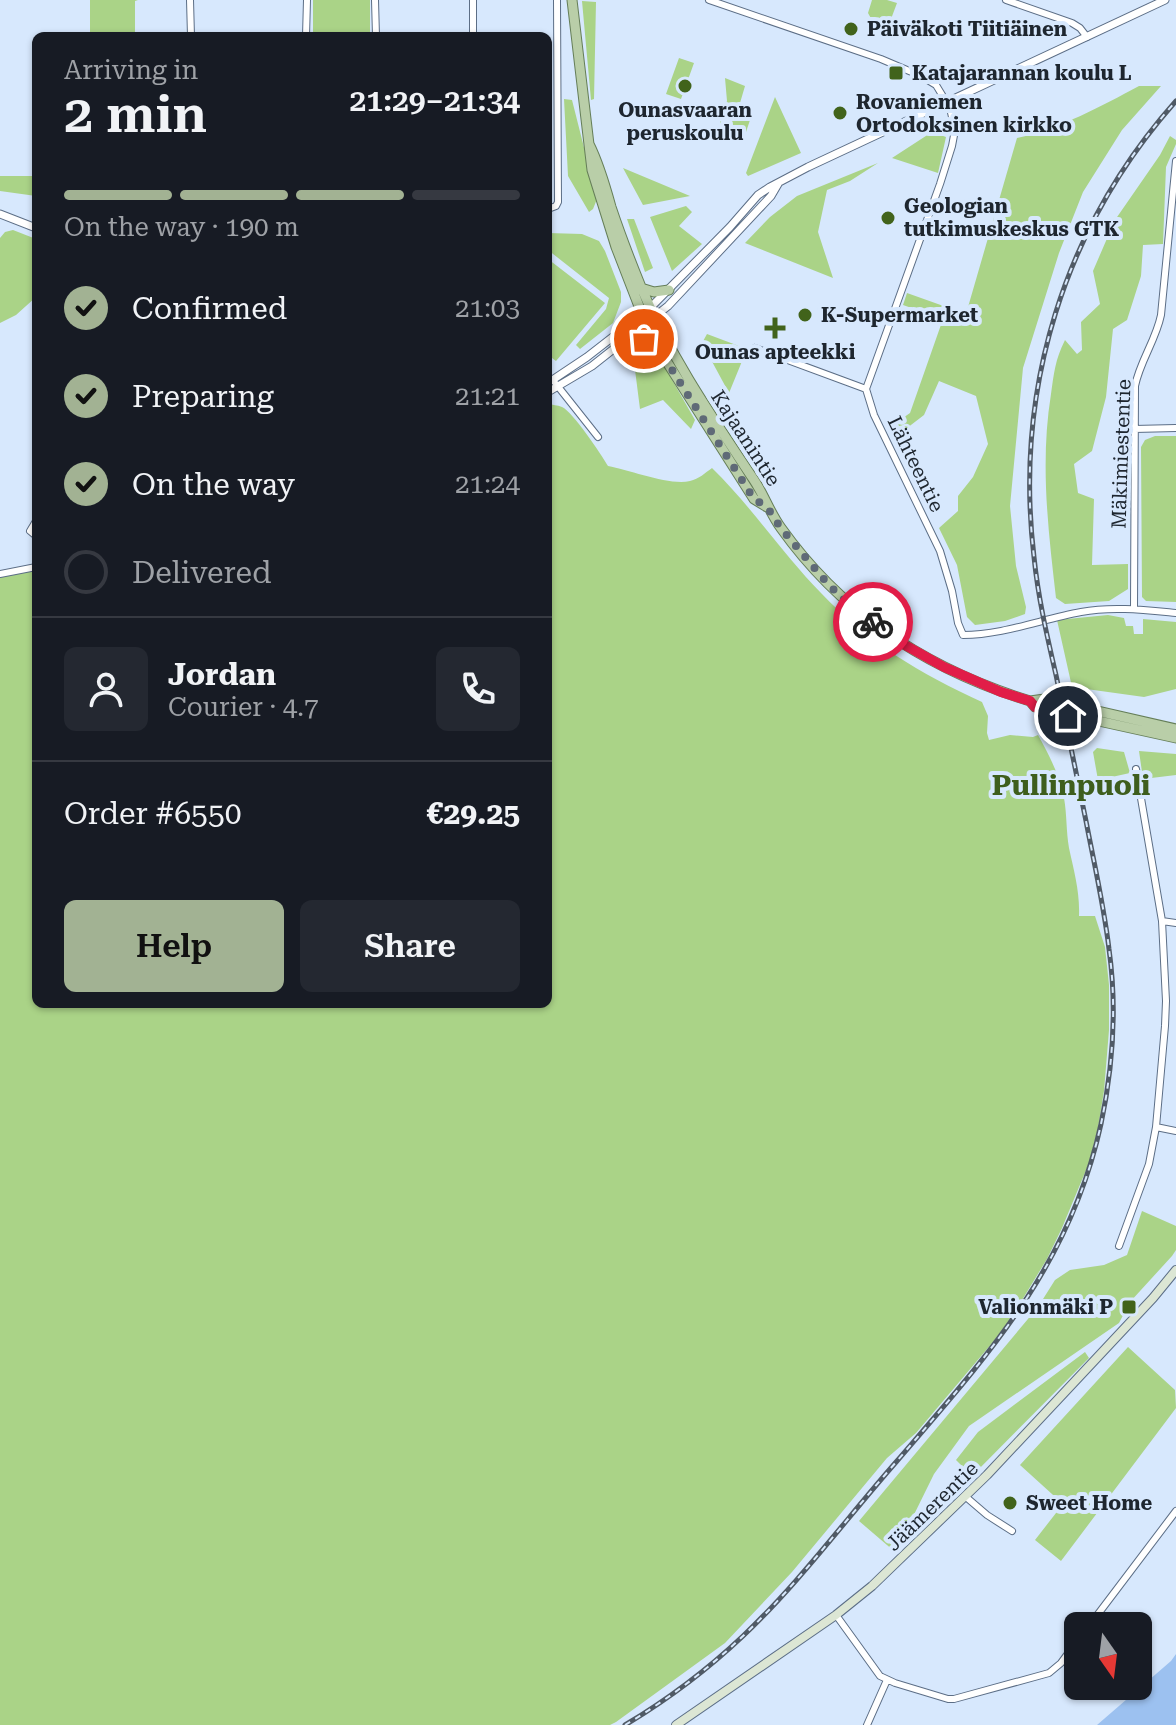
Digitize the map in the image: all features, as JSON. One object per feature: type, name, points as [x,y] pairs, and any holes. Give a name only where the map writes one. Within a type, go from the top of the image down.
[{"type":"main road","name":"Kajaanintie","points":[[572,0],[592,170],[616,247],[649,316],[756,483],[767,507]]},
{"type":"main road","name":"Kajaanintie","points":[[589,144],[641,288],[660,351],[754,499],[767,507]]},
{"type":"main road","points":[[641,288],[654,292],[669,290]]},
{"type":"main road","points":[[616,346],[644,339],[660,351]]},
{"type":"main road","points":[[767,507],[822,578],[843,599],[896,640],[931,661],[976,682],[1030,701],[1045,699],[1176,729]]},
{"type":"main road","points":[[1030,701],[1035,707],[1068,716],[1176,738]]},
{"type":"main road","name":"Jäämerentie","points":[[676,1725],[836,1615],[872,1586],[966,1497],[1176,1270]]},
{"type":"street","points":[[190,0],[191,32]]},
{"type":"street","points":[[306,32],[307,0]]},
{"type":"street","points":[[375,0],[376,32]]},
{"type":"street","points":[[473,0],[473,32]]},
{"type":"street","points":[[552,208],[558,202],[557,0]]},
{"type":"street","points":[[709,0],[881,59],[921,76],[936,85],[947,102],[954,122],[954,138],[940,184],[866,389],[755,348]]},
{"type":"street","points":[[1006,0],[1072,23],[1087,37]]},
{"type":"street","points":[[553,383],[592,366],[616,346],[649,316],[669,290],[770,187],[1165,0]]},
{"type":"street","name":"Mäkimiestentie","points":[[1134,609],[1134,429],[1138,374],[1161,315],[1176,161]]},
{"type":"street","points":[[553,383],[587,357],[668,306],[771,196],[778,184]]},
{"type":"street","points":[[0,214],[32,226]]},
{"type":"street","points":[[553,383],[598,437]]},
{"type":"street","name":"Lähteentie","points":[[866,389],[874,415],[940,551],[963,635],[993,632],[1089,611],[1134,609],[1176,613]]},
{"type":"street","points":[[1134,429],[1176,428]]},
{"type":"street","points":[[0,574],[32,568]]},
{"type":"street","points":[[1119,1246],[1149,1164],[1156,1127],[1166,1001],[1162,921],[1136,769]]},
{"type":"street","points":[[1162,921],[1176,923]]},
{"type":"street","points":[[1156,1127],[1176,1131]]},
{"type":"street","points":[[966,1497],[1012,1531]]},
{"type":"street","points":[[1100,1612],[1176,1511]]},
{"type":"street","points":[[836,1615],[876,1673],[887,1680],[948,1699],[1049,1673],[1064,1659]]},
{"type":"street","points":[[867,1725],[887,1680]]},
{"type":"green space","points":[[90,0],[138,0],[135,1],[135,32],[90,32]]},
{"type":"green space","points":[[313,0],[370,0],[370,32],[313,32]]},
{"type":"green space","points":[[872,0],[897,3],[888,27],[873,22],[868,13]]},
{"type":"green space","points":[[582,1],[596,2],[594,99],[591,100]]},
{"type":"green space","points":[[679,58],[694,63],[681,99],[666,94]]},
{"type":"green space","points":[[725,78],[745,86],[740,103],[751,117],[746,132],[720,123],[727,101]]},
{"type":"green space","points":[[1139,86],[1161,86],[1122,130],[1083,192],[1059,253],[1023,368],[1010,506],[1025,614],[1005,621],[975,625],[967,617],[957,565],[939,528],[958,511],[958,496],[973,477],[988,444],[976,396],[939,381],[924,415],[894,438],[890,427],[910,413],[943,319],[903,305],[907,293],[966,314],[1017,138],[1064,123]]},
{"type":"green space","points":[[775,97],[801,153],[748,176],[746,173]]},
{"type":"green space","points":[[564,99],[572,100],[597,199],[589,212],[568,176]]},
{"type":"green space","points":[[932,132],[946,137],[938,173],[892,158]]},
{"type":"green space","points":[[1170,136],[1176,144],[1166,167],[1163,244],[1143,245],[1141,276],[1127,320],[1113,329],[1106,397],[1092,451],[1074,464],[1078,493],[1094,499],[1092,565],[1128,564],[1128,589],[1109,601],[1065,604],[1056,598],[1046,496],[1046,445],[1055,367],[1065,340],[1077,354],[1082,350],[1081,322],[1100,304],[1093,271],[1115,220]]},
{"type":"green space","points":[[878,163],[850,181],[827,190],[818,232],[833,278],[745,243],[770,217],[797,196]]},
{"type":"green space","points":[[623,168],[690,196],[643,205]]},
{"type":"green space","points":[[0,176],[32,176],[32,195],[0,191]]},
{"type":"green space","points":[[686,206],[692,212],[679,226],[702,244],[672,271],[650,217]]},
{"type":"green space","points":[[627,219],[634,219],[653,268],[645,272]]},
{"type":"green space","points":[[13,230],[32,237],[32,301],[16,315],[0,323],[0,238],[5,232]]},
{"type":"green space","points":[[552,233],[582,234],[599,241],[621,292],[621,302],[613,323],[580,349],[576,345],[606,309],[609,298],[552,253]]},
{"type":"green space","points":[[552,262],[605,303],[556,361],[552,358]]},
{"type":"green space","points":[[707,334],[747,349],[729,393],[702,343]]},
{"type":"green space","points":[[645,356],[659,357],[695,420],[691,429],[663,400],[640,409],[634,362]]},
{"type":"green space","points":[[552,405],[567,410],[608,466],[661,480],[682,482],[696,479],[712,468],[839,611],[876,642],[916,668],[982,702],[988,716],[989,740],[1010,735],[1038,735],[1062,790],[1078,890],[1079,916],[1095,916],[1105,947],[1109,985],[1109,1030],[1098,1128],[1089,1163],[1062,1228],[1047,1259],[993,1342],[916,1433],[887,1458],[792,1572],[725,1643],[616,1722],[610,1725],[0,1725],[0,574],[32,568],[32,1008],[552,1008]]},
{"type":"green space","points":[[1155,436],[1176,436],[1176,602],[1146,601],[1142,597],[1141,447],[1145,440]]},
{"type":"green space","points":[[1108,615],[1124,618],[1126,626],[1133,626],[1134,634],[1143,634],[1143,619],[1176,622],[1176,689],[1144,697],[1072,687],[1057,620]]},
{"type":"green space","points":[[1097,748],[1124,752],[1130,773],[1098,780],[1093,752]]},
{"type":"green space","points":[[1139,751],[1176,754],[1176,775],[1143,779]]},
{"type":"green space","points":[[1142,1211],[1176,1226],[1176,1250],[1172,1256],[1130,1302],[1119,1323],[969,1426],[934,1474],[894,1551],[859,1521],[1038,1307],[1055,1280],[1070,1270],[1104,1265],[1127,1255]]},
{"type":"green space","points":[[1128,1347],[1175,1390],[1176,1408],[1061,1561],[1035,1540],[1063,1504],[1020,1465]]},
{"type":"green space","points":[[1085,1352],[1089,1358],[972,1476],[956,1460],[978,1432]]},
{"type":"water","points":[[1176,1654],[1176,1725],[1097,1725],[1126,1700],[1152,1700],[1152,1677]]},
{"type":"railway","points":[[625,1725],[701,1673],[764,1616],[963,1384],[1022,1306],[1047,1265],[1069,1222],[1087,1175],[1101,1124],[1108,1081],[1113,1014],[1111,971],[1099,885],[1038,587],[1030,494],[1032,433],[1041,372],[1056,313],[1077,256],[1104,202],[1137,150],[1176,101]]},
{"type":"way so far","points":[[644,339],[660,351],[754,499],[767,507],[828,584],[873,622]]},
{"type":"place","name":"Päiväkoti Tiitiäinen","points":[[851,29]]},
{"type":"place","name":"Katajarannan koulu L","points":[[896,73]]},
{"type":"place","name":"Ounasvaaran peruskoulu","points":[[685,86]]},
{"type":"place","name":"Rovaniemen Ortodoksinen kirkko","points":[[840,113]]},
{"type":"place","name":"Geologian tutkimuskeskus GTK","points":[[888,218]]},
{"type":"place","name":"K-Supermarket","points":[[805,315]]},
{"type":"place","name":"Ounas apteekki","points":[[775,328]]},
{"type":"place","name":"Valionmäki P","points":[[1129,1307]]},
{"type":"place","name":"Sweet Home","points":[[1010,1503]]},
{"type":"district","name":"Pullinpuoli","points":[[1071,785]]},
{"type":"route","points":[[873,622],[896,640],[944,667],[1030,701],[1035,707],[1068,716]]}]
